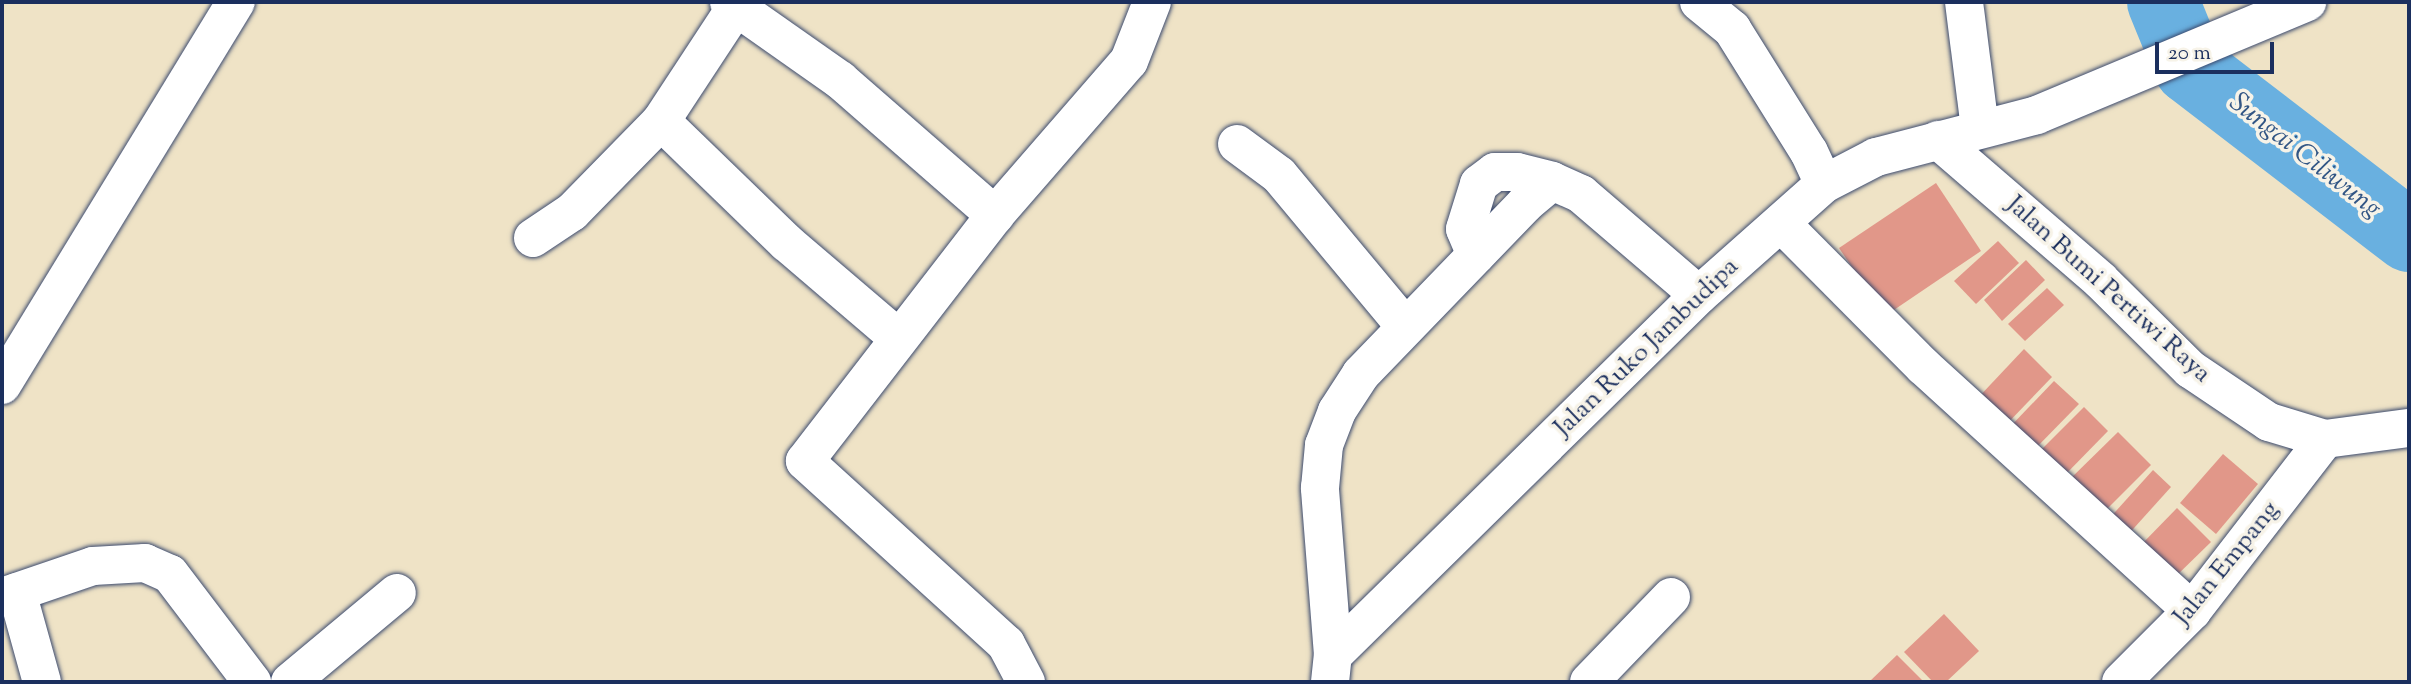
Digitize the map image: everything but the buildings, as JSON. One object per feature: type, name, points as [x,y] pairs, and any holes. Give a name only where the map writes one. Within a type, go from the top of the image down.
[{"type":"street","points":[[4,375],[236,2]]},
{"type":"street","points":[[1026,682],[1006,644],[805,461],[897,337],[995,215],[1129,61],[1152,2]]},
{"type":"street","points":[[1699,2],[1732,29],[1810,152],[1824,184]]},
{"type":"street","points":[[1964,2],[1980,128]]},
{"type":"street","name":"Jalan Ruko Jambudipa","points":[[1331,669],[1699,295],[1824,184],[1875,157],[2037,115],[2228,32],[2307,2]]},
{"type":"street","points":[[533,239],[572,212],[661,121],[732,4],[840,80],[995,215]]},
{"type":"street","points":[[661,121],[787,243],[897,337]]},
{"type":"street","name":"Jalan Bumi Pertiwi Raya","points":[[1938,141],[2100,281],[2190,369],[2269,422],[2325,439],[2409,428]]},
{"type":"street","points":[[1237,144],[1279,175],[1405,326]]},
{"type":"street","points":[[1331,669],[1320,488],[1324,445],[1337,411],[1361,374],[1405,326],[1552,181],[1612,217],[1699,295]]},
{"type":"street","points":[[1781,223],[1914,357],[2192,611]]},
{"type":"street","name":"Jalan Empang","points":[[2121,682],[2192,611],[2325,439]]},
{"type":"street","points":[[42,682],[9,594],[93,566],[145,563],[170,574],[252,682]]},
{"type":"street","points":[[290,682],[397,593]]},
{"type":"street","points":[[1589,682],[1671,597]]},
{"type":"waterway","name":"Sungai Ciliwung","points":[[2163,2],[2190,68],[2409,236]]}]
